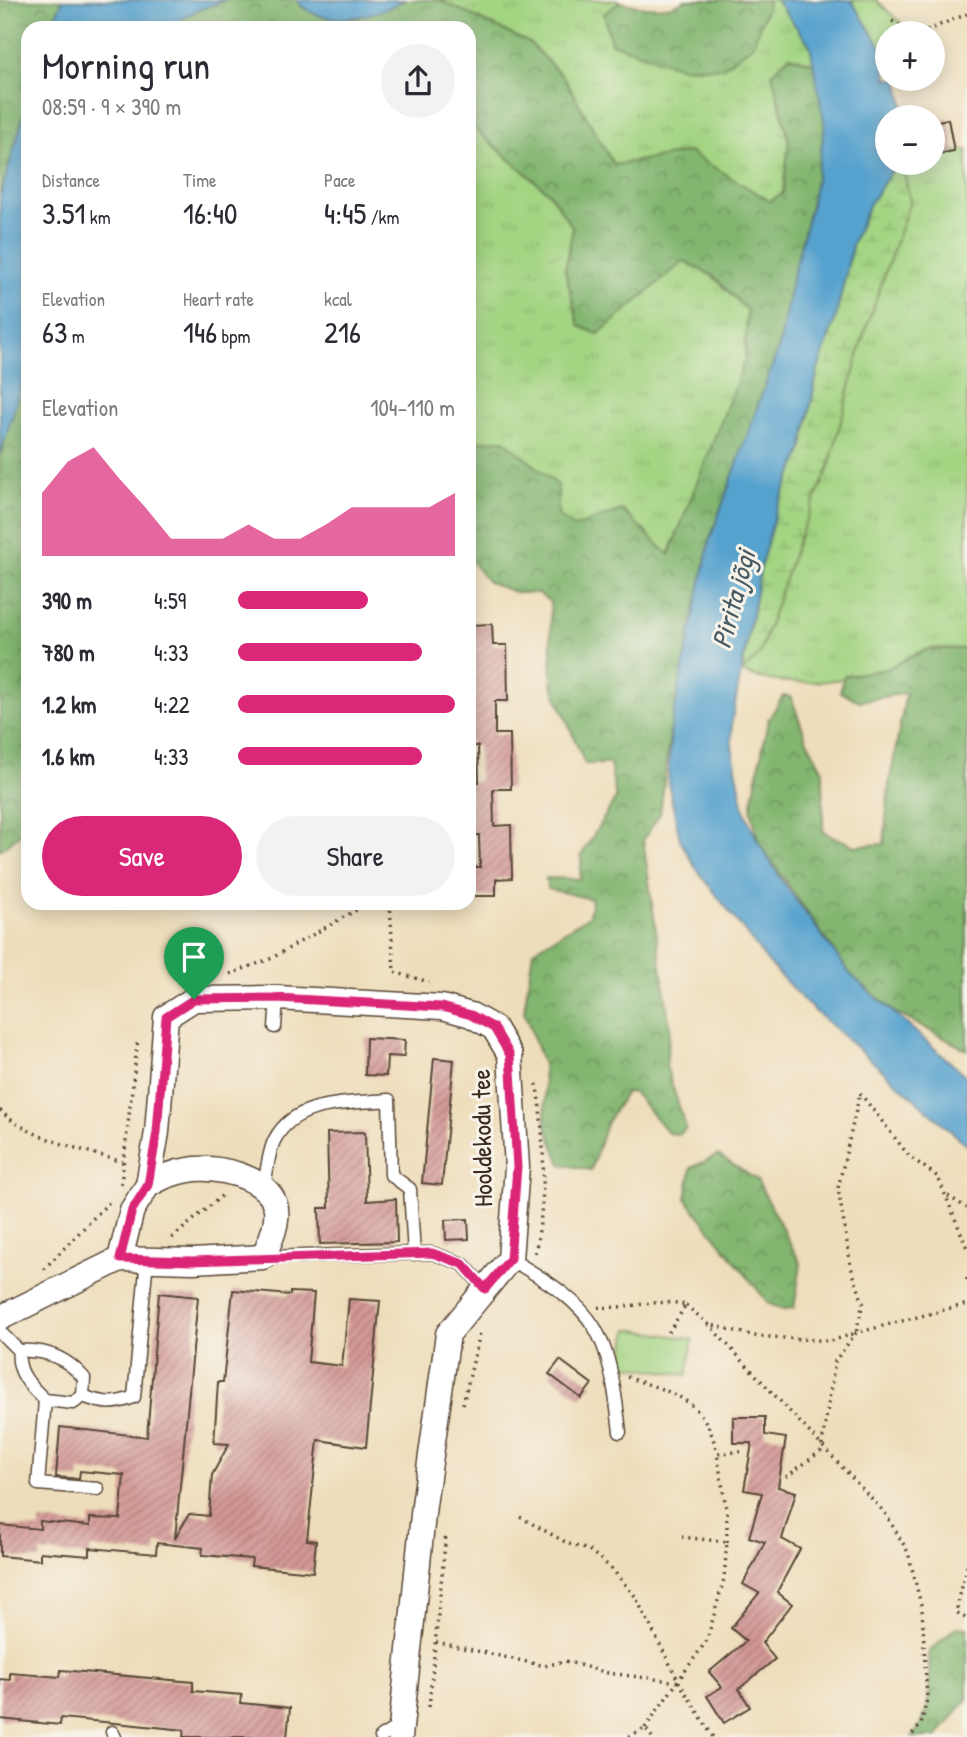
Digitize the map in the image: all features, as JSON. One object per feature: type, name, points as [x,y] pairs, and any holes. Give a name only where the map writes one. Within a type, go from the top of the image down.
[{"type":"street","name":"Hooldekodu tee","points":[[120,1259],[132,1210],[148,1185],[157,1132],[166,1017],[194,999],[277,998],[442,1007],[471,1015],[494,1028],[510,1055],[517,1167],[510,1259]]},
{"type":"street","points":[[0,1318],[120,1259],[205,1261],[263,1257],[273,1235],[275,1205],[254,1181],[193,1169],[168,1174],[148,1185]]},
{"type":"street","points":[[394,1733],[448,1334],[510,1259]]},
{"type":"lane","points":[[275,1027],[277,998]]},
{"type":"lane","points":[[254,1181],[275,1139],[294,1115],[324,1106],[389,1100],[391,1175],[410,1189],[414,1254]]},
{"type":"lane","points":[[263,1257],[432,1253],[463,1264],[485,1289]]},
{"type":"lane","points":[[83,1396],[99,1403],[116,1404],[134,1397],[147,1259]]},
{"type":"lane","points":[[510,1259],[552,1283],[579,1305],[603,1339],[613,1371],[620,1432]]},
{"type":"lane","points":[[0,1332],[19,1351],[35,1350],[57,1356],[74,1366],[84,1378],[83,1396],[66,1404],[45,1400],[22,1373],[18,1362],[19,1351]]},
{"type":"lane","points":[[45,1400],[38,1484],[98,1489]]},
{"type":"path","points":[[945,23],[967,14]]},
{"type":"path","points":[[225,976],[270,959],[356,910]]},
{"type":"path","points":[[120,1190],[138,1038]]},
{"type":"path","points":[[786,1477],[821,1451],[835,1361],[856,1333],[863,1303],[851,1267],[838,1188],[860,1093],[909,1156],[938,1177],[967,1248]]},
{"type":"path","points":[[0,1110],[12,1122],[29,1130],[134,1166],[148,1185]]},
{"type":"path","points":[[147,1259],[254,1181]]},
{"type":"path","points":[[947,1195],[967,1208]]},
{"type":"path","points":[[42,1271],[113,1198]]},
{"type":"path","points":[[579,1305],[613,1308],[668,1300],[686,1306],[708,1324],[885,1513],[908,1552],[922,1609],[927,1699],[920,1725],[909,1737]]},
{"type":"path","points":[[708,1324],[767,1337],[831,1341],[967,1304]]},
{"type":"path","points":[[667,1335],[686,1306]]},
{"type":"path","points":[[613,1371],[685,1398],[698,1409],[712,1432],[726,1514],[724,1579],[707,1640],[645,1728],[629,1737]]},
{"type":"path","points":[[717,1453],[741,1452]]},
{"type":"path","points":[[520,1517],[569,1544],[589,1550],[611,1568],[635,1596],[679,1682],[713,1737]]},
{"type":"path","points":[[682,1537],[727,1542]]},
{"type":"path","points":[[967,1566],[956,1612],[967,1619]]},
{"type":"path","points":[[436,1642],[545,1666],[565,1661],[608,1673],[679,1682]]},
{"type":"path","points":[[645,1728],[652,1737]]},
{"type":"green space","points":[[0,0],[63,0],[53,21],[21,21],[21,124],[0,197]]},
{"type":"green space","points":[[226,0],[296,0],[303,8],[355,19],[404,0],[440,0],[530,43],[564,78],[614,165],[689,152],[770,201],[783,193],[789,141],[772,73],[789,56],[815,64],[825,126],[812,202],[793,275],[779,347],[710,539],[671,726],[660,814],[643,840],[670,1028],[666,1066],[686,1128],[680,1134],[668,1133],[634,1093],[626,1092],[606,1124],[591,1170],[561,1164],[546,1126],[543,1065],[524,1011],[533,951],[589,916],[592,899],[548,889],[546,878],[580,879],[582,854],[616,798],[610,764],[585,764],[552,685],[550,602],[538,593],[517,593],[488,582],[476,567],[476,447],[481,441],[504,440],[558,485],[558,515],[574,527],[622,510],[669,555],[745,360],[747,310],[713,276],[684,261],[598,334],[579,326],[565,270],[573,228],[549,193],[476,130],[476,21],[178,21],[198,10]]},
{"type":"green space","points":[[440,0],[618,0],[620,2],[604,14],[680,67],[722,68],[753,45],[767,0],[776,0],[810,45],[815,64],[789,56],[772,73],[789,141],[783,193],[770,202],[689,152],[614,165],[564,78]]},
{"type":"green space","points":[[685,0],[767,0],[768,4],[753,45],[722,68],[680,67],[611,43],[604,14],[620,2],[644,7],[662,7]]},
{"type":"green space","points":[[851,0],[876,0],[899,21],[875,21],[875,39]]},
{"type":"green space","points":[[476,130],[549,193],[573,228],[565,270],[598,334],[684,261],[713,276],[747,310],[745,360],[669,555],[622,510],[574,528],[476,461]]},
{"type":"green space","points":[[967,150],[967,649],[923,650],[885,669],[831,680],[794,682],[758,678],[742,672],[759,655],[798,540],[829,467],[862,340],[910,201],[905,175],[945,175],[945,153]]},
{"type":"green space","points":[[889,175],[905,175],[910,201],[862,340],[829,467],[798,540],[759,655],[742,672],[761,565],[776,510],[802,451],[817,372],[836,316],[853,242],[869,205]]},
{"type":"green space","points":[[21,387],[21,834],[0,850],[0,456]]},
{"type":"green space","points":[[928,649],[967,649],[967,1050],[896,1013],[851,975],[759,843],[751,809],[768,720],[783,696],[791,697],[807,741],[823,771],[823,832],[855,846],[884,844],[889,785],[906,693],[860,701],[840,692],[844,676],[886,669]]},
{"type":"green space","points":[[718,1155],[757,1180],[801,1264],[794,1308],[783,1309],[769,1304],[686,1199],[691,1168]]},
{"type":"green space","points":[[628,1329],[693,1339],[687,1375],[622,1365]]},
{"type":"green space","points":[[956,1627],[967,1628],[967,1699],[937,1737],[912,1737],[924,1718],[929,1697],[929,1652]]},
{"type":"water","points":[[63,0],[226,0],[198,10],[178,21],[53,21]]},
{"type":"water","points":[[296,0],[404,0],[364,16],[334,18],[307,10]]},
{"type":"water","name":"Pirita jõgi","points":[[776,0],[851,0],[875,38],[875,91],[901,91],[903,105],[875,105],[875,175],[889,175],[869,205],[853,242],[836,316],[817,372],[802,451],[776,510],[761,565],[732,720],[732,746],[744,810],[759,843],[783,882],[851,975],[967,1077],[967,1145],[806,1003],[768,962],[695,867],[680,840],[668,783],[671,726],[710,539],[779,347],[793,275],[812,202],[825,126],[810,45]]},
{"type":"water","points":[[21,124],[21,387],[0,456],[0,197]]},
{"type":"building","points":[[948,119],[954,151],[945,153],[945,120]]},
{"type":"building","points":[[492,624],[493,645],[507,645],[508,701],[495,701],[495,734],[510,734],[511,789],[493,789],[494,826],[511,825],[512,878],[496,879],[496,896],[476,896],[476,867],[480,867],[479,835],[476,835],[476,782],[479,782],[476,746],[476,625]]},
{"type":"building","points":[[366,1038],[405,1040],[404,1057],[387,1056],[386,1076],[365,1075]]},
{"type":"building","points":[[434,1058],[454,1060],[442,1185],[422,1183]]},
{"type":"building","points":[[365,1132],[367,1201],[396,1199],[397,1242],[320,1244],[319,1208],[329,1208],[327,1133]]},
{"type":"building","points":[[468,1219],[469,1239],[446,1240],[445,1220]]},
{"type":"building","points":[[233,1290],[290,1295],[290,1292],[314,1293],[308,1362],[342,1366],[349,1299],[380,1301],[366,1447],[318,1440],[307,1540],[316,1541],[313,1572],[251,1566],[252,1559],[202,1555],[203,1548],[157,1543],[156,1554],[90,1548],[90,1556],[40,1552],[40,1560],[0,1556],[0,1525],[40,1529],[40,1521],[90,1526],[90,1518],[120,1519],[124,1475],[80,1471],[79,1479],[56,1477],[60,1427],[147,1437],[159,1293],[198,1297],[175,1539],[189,1514],[209,1516],[212,1475],[229,1444],[214,1443],[218,1382],[223,1382]]},
{"type":"building","points":[[560,1360],[592,1384],[581,1398],[549,1374]]},
{"type":"building","points":[[733,1417],[765,1417],[765,1435],[786,1438],[778,1487],[796,1492],[782,1539],[800,1549],[777,1592],[792,1604],[762,1643],[775,1659],[739,1689],[750,1707],[724,1723],[707,1696],[722,1687],[709,1672],[746,1641],[731,1628],[759,1593],[743,1584],[765,1542],[749,1537],[762,1493],[744,1490],[752,1443],[733,1443]]},
{"type":"building","points":[[61,1670],[193,1682],[193,1691],[242,1695],[241,1703],[290,1708],[287,1737],[183,1737],[184,1730],[136,1725],[61,1718],[60,1725],[0,1719],[0,1679],[10,1680],[10,1673],[60,1677]]},
{"type":"route","points":[[277,998],[442,1007],[471,1015],[494,1028],[510,1055],[517,1167],[510,1259],[485,1289],[463,1264],[432,1253],[192,1261],[120,1259],[132,1210],[148,1185],[157,1132],[166,1017],[194,999],[277,998]]}]
